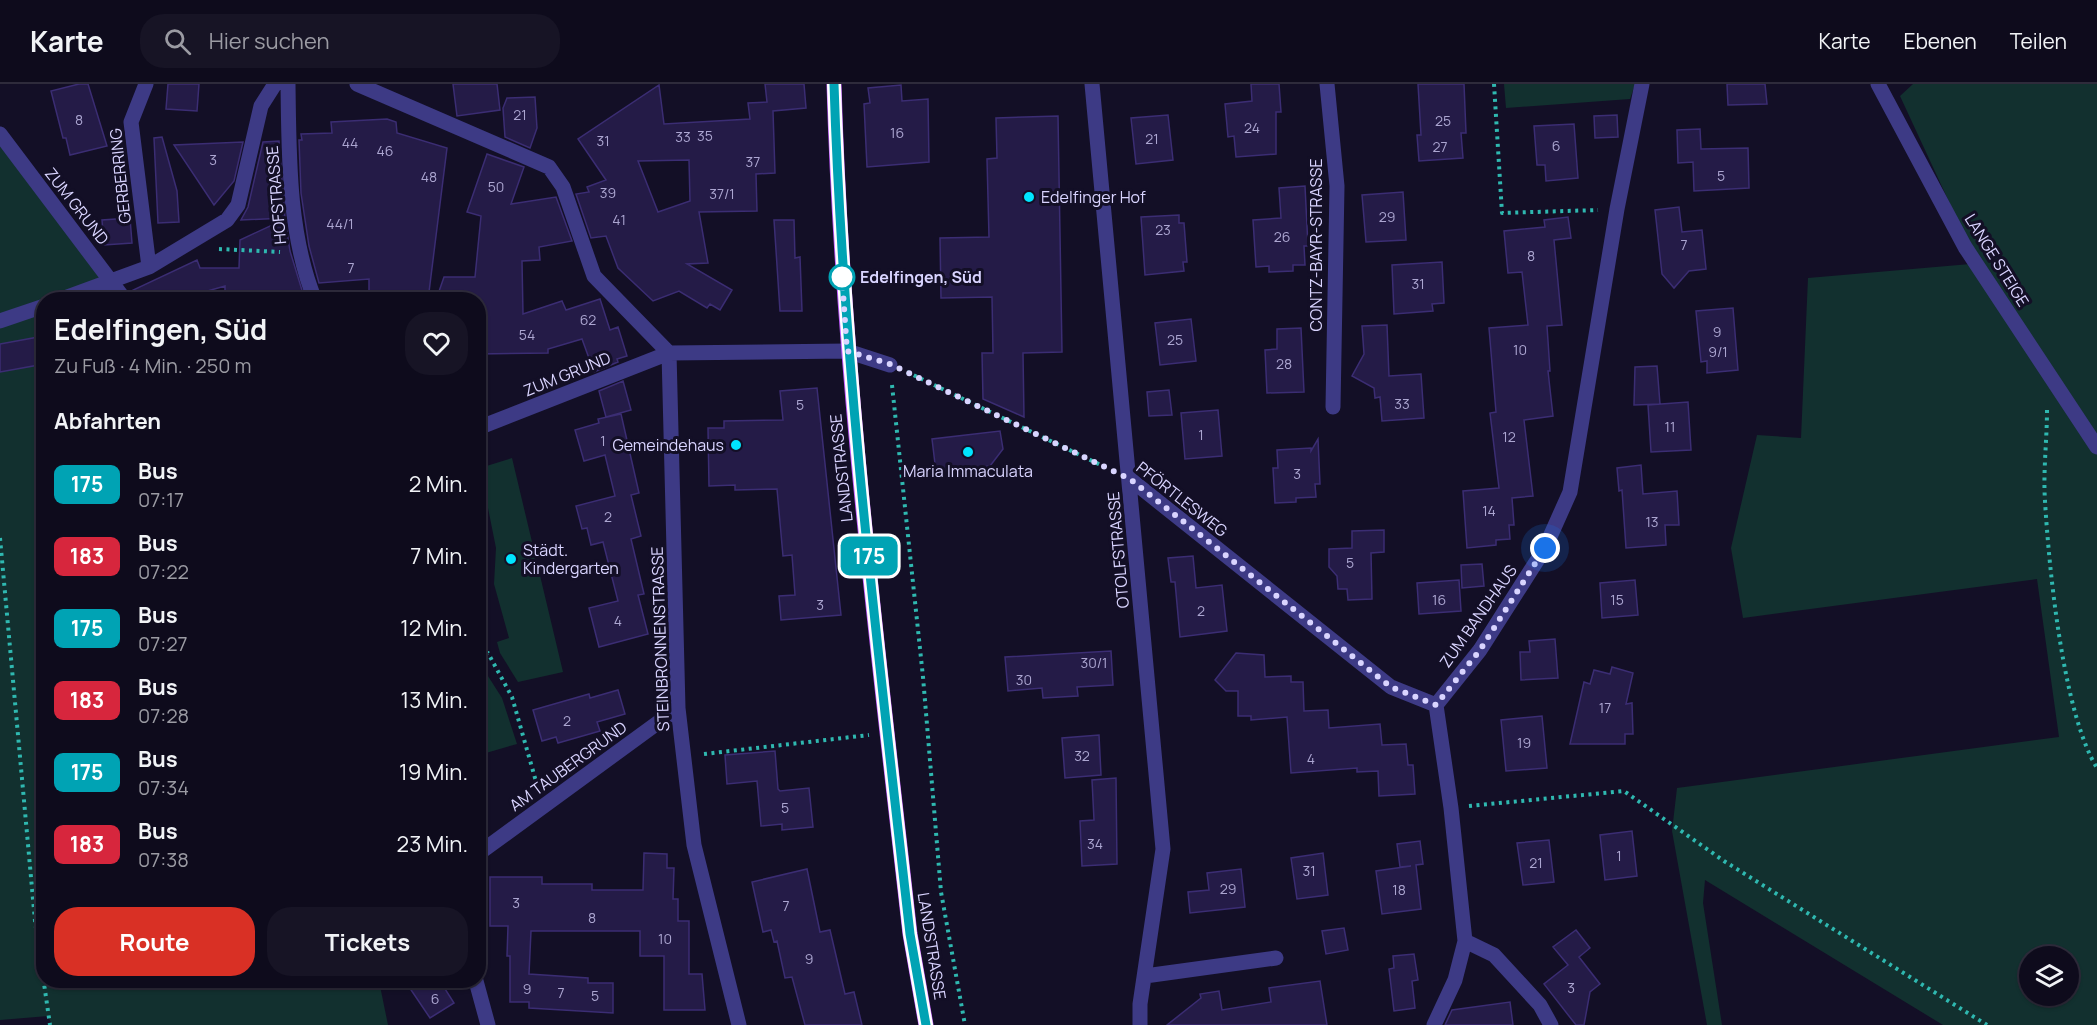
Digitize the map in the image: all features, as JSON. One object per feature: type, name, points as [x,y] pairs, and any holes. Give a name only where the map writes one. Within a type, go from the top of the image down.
[{"type":"main road","name":"LANDSTRASSE","points":[[834,84],[837,194],[847,351],[910,934],[926,1025]]},
{"type":"street","name":"GERBERRING","points":[[146,84],[131,122],[149,267]]},
{"type":"street","points":[[83,292],[149,267],[227,220],[238,205],[261,106],[275,84]]},
{"type":"street","name":"HOFSTRASSE","points":[[288,84],[289,135],[299,252],[312,292]]},
{"type":"street","points":[[357,84],[549,167],[563,187],[594,276],[669,353],[847,351],[890,364]]},
{"type":"street","name":"OTOLFSTRASSE","points":[[1092,84],[1163,849],[1140,1025]]},
{"type":"street","name":"CONTZ-BAYR-STRASSE","points":[[1327,84],[1337,186],[1333,407]]},
{"type":"street","name":"ZUM BANDHAUS","points":[[1436,705],[1480,650],[1545,548],[1570,492],[1617,209],[1642,84]]},
{"type":"street","name":"LANGE STEIGE","points":[[1878,84],[1965,247],[2097,447]]},
{"type":"street","name":"ZUM GRUND","points":[[0,135],[119,292]]},
{"type":"street","points":[[0,321],[36,309]]},
{"type":"street","name":"ZUM GRUND","points":[[486,425],[669,353]]},
{"type":"street","name":"STEINBRONNENSTRASSE","points":[[669,353],[678,708],[694,845],[739,1025]]},
{"type":"street","name":"PFÖRTLESWEG","points":[[1130,479],[1391,687],[1436,705]]},
{"type":"street","points":[[1434,1025],[1455,980],[1465,941],[1451,808],[1436,705]]},
{"type":"street","name":"AM TAUBERGRUND","points":[[486,848],[678,708]]},
{"type":"street","points":[[1465,941],[1494,955],[1540,1005],[1551,1025]]},
{"type":"street","points":[[1145,976],[1276,958]]},
{"type":"street","points":[[478,988],[488,1025]]},
{"type":"path","points":[[1494,84],[1502,213],[1617,209]]},
{"type":"path","points":[[198,239],[221,250],[299,252]]},
{"type":"path","points":[[890,364],[923,677],[941,892],[965,1025]]},
{"type":"path","name":"PFÖRTLESWEG","points":[[890,364],[1130,479]]},
{"type":"path","points":[[2047,406],[2044,499],[2064,659],[2080,728],[2089,756],[2097,768]]},
{"type":"path","points":[[0,538],[36,928]]},
{"type":"path","points":[[486,653],[488,653],[512,697],[543,806]]},
{"type":"path","points":[[685,756],[887,733]]},
{"type":"path","points":[[1451,808],[1624,791],[1724,861],[1987,1025]]},
{"type":"path","points":[[45,988],[50,1025]]},
{"type":"green space","points":[[1504,84],[1635,84],[1630,99],[1506,108]]},
{"type":"green space","points":[[1913,84],[2097,84],[2097,1025],[1943,1025],[1705,880],[1703,903],[1722,1025],[1707,1025],[1672,831],[1677,788],[2059,737],[2037,579],[1743,618],[1731,548],[1757,435],[1801,438],[1808,278],[1982,263],[1957,219],[1900,96]]},
{"type":"green space","points":[[0,135],[113,281],[85,292],[36,292],[36,988],[380,988],[388,1025],[52,1025],[48,1016],[0,1020]]},
{"type":"green space","points":[[512,458],[563,672],[518,682],[500,653],[497,642],[509,638],[494,584],[496,548],[486,498],[486,466]]},
{"type":"green space","points":[[486,673],[502,698],[517,744],[486,753]]},
{"type":"building","points":[[88,84],[107,146],[70,155],[66,138],[63,138],[51,91]]},
{"type":"building","points":[[168,84],[199,84],[197,111],[166,109]]},
{"type":"building","points":[[453,84],[497,84],[500,110],[457,116]]},
{"type":"building","points":[[765,84],[804,84],[806,108],[773,111],[775,173],[756,174],[757,211],[699,212],[708,263],[687,264],[732,290],[720,310],[710,304],[707,308],[679,291],[653,301],[618,268],[606,236],[591,238],[576,194],[589,192],[587,187],[606,180],[578,139],[659,85],[664,124],[750,119],[748,103],[767,102]],"holes":[[[689,160],[690,201],[658,212],[638,161]]]},
{"type":"building","points":[[1251,84],[1279,84],[1281,112],[1276,112],[1276,154],[1236,157],[1234,136],[1228,137],[1225,104],[1252,101]]},
{"type":"building","points":[[1418,84],[1464,84],[1466,133],[1461,133],[1463,158],[1419,161],[1417,135],[1421,135]]},
{"type":"building","points":[[1727,84],[1765,84],[1767,104],[1728,105]]},
{"type":"building","points":[[901,85],[902,101],[928,99],[929,162],[867,167],[864,104],[870,103],[868,88]]},
{"type":"building","points":[[535,97],[537,128],[530,148],[505,137],[503,108],[507,98]]},
{"type":"building","points":[[1168,115],[1173,160],[1136,164],[1131,118]]},
{"type":"building","points":[[1617,115],[1618,137],[1595,138],[1594,116]]},
{"type":"building","name":"Edelfinger Hof","points":[[1058,116],[1062,352],[1023,353],[1024,417],[983,399],[982,353],[993,353],[992,297],[941,298],[940,238],[989,237],[987,159],[997,158],[996,118]]},
{"type":"building","points":[[387,119],[396,122],[397,133],[447,148],[429,292],[369,292],[369,279],[319,283],[309,246],[301,193],[299,140],[302,140],[301,134],[332,133],[331,122]]},
{"type":"building","points":[[1574,124],[1578,178],[1546,181],[1545,165],[1537,165],[1534,126]]},
{"type":"building","points":[[1700,129],[1701,149],[1748,148],[1749,188],[1694,191],[1693,162],[1678,163],[1677,130]]},
{"type":"building","points":[[162,137],[177,191],[179,222],[158,223],[154,138]]},
{"type":"building","points":[[279,141],[285,218],[241,220],[248,207],[263,142]]},
{"type":"building","points":[[243,142],[234,181],[214,205],[174,145]]},
{"type":"building","points":[[487,154],[524,167],[511,204],[556,197],[572,241],[539,247],[540,260],[522,261],[523,314],[562,301],[566,310],[600,299],[610,330],[618,327],[627,356],[594,372],[582,339],[548,349],[548,353],[486,354],[486,292],[439,292],[444,277],[475,277],[481,216],[467,212]]},
{"type":"building","points":[[1305,186],[1308,246],[1304,246],[1305,265],[1293,265],[1293,271],[1269,272],[1269,266],[1256,267],[1253,220],[1281,218],[1279,188]]},
{"type":"building","points":[[1403,192],[1406,240],[1366,242],[1362,195]]},
{"type":"building","points":[[1679,207],[1682,232],[1702,230],[1706,269],[1689,271],[1674,288],[1662,274],[1655,210]]},
{"type":"building","points":[[1179,215],[1179,223],[1184,223],[1187,262],[1183,262],[1184,271],[1145,275],[1141,217]]},
{"type":"building","points":[[1568,217],[1571,238],[1554,240],[1562,325],[1547,326],[1550,371],[1548,371],[1553,416],[1524,420],[1533,496],[1512,498],[1514,525],[1509,525],[1510,539],[1496,540],[1496,545],[1467,548],[1463,491],[1499,488],[1490,413],[1496,412],[1489,328],[1528,325],[1522,272],[1508,273],[1504,231],[1545,227],[1544,220]]},
{"type":"building","points":[[130,218],[132,243],[104,245],[102,220]]},
{"type":"building","points":[[285,219],[290,251],[303,292],[225,292],[225,286],[204,292],[131,292],[197,260],[200,268],[239,268],[240,240]]},
{"type":"building","points":[[774,220],[794,220],[795,258],[800,257],[802,311],[780,311]]},
{"type":"building","points":[[1442,262],[1444,303],[1432,304],[1433,311],[1394,314],[1392,265]]},
{"type":"building","points":[[1733,308],[1738,370],[1707,373],[1707,361],[1701,362],[1696,311]]},
{"type":"building","points":[[1191,319],[1196,361],[1160,365],[1155,323]]},
{"type":"building","points":[[1387,325],[1389,376],[1421,374],[1424,418],[1382,421],[1380,397],[1375,398],[1374,388],[1352,376],[1364,354],[1362,326]]},
{"type":"building","points":[[1301,328],[1304,392],[1267,393],[1265,350],[1277,349],[1277,329]]},
{"type":"building","points":[[36,337],[36,365],[0,372],[0,344]]},
{"type":"building","points":[[1657,366],[1660,404],[1634,405],[1635,367]]},
{"type":"building","points":[[623,381],[631,410],[606,417],[599,391]]},
{"type":"building","points":[[817,388],[841,615],[781,620],[779,596],[795,595],[792,555],[783,556],[777,489],[735,490],[735,485],[709,486],[708,428],[724,428],[724,421],[783,420],[780,391]]},
{"type":"building","points":[[1169,390],[1172,415],[1149,416],[1147,392]]},
{"type":"building","points":[[1688,402],[1691,450],[1651,452],[1648,405]]},
{"type":"building","points":[[1218,410],[1222,456],[1185,459],[1181,413]]},
{"type":"building","points":[[621,414],[639,493],[631,495],[641,536],[631,539],[644,594],[638,595],[648,634],[599,647],[589,608],[618,601],[603,542],[591,545],[587,528],[582,529],[576,506],[615,496],[605,455],[584,461],[575,430],[599,423],[598,419]]},
{"type":"building","name":"Maria Immaculata","points":[[1000,431],[1003,449],[990,466],[936,472],[932,439]]},
{"type":"building","points":[[1318,439],[1320,484],[1315,484],[1316,497],[1296,498],[1296,502],[1275,503],[1273,468],[1278,468],[1277,450],[1311,448],[1311,451]]},
{"type":"building","points":[[1641,465],[1643,494],[1677,491],[1679,525],[1665,525],[1666,545],[1626,548],[1622,490],[1619,491],[1617,468]]},
{"type":"building","points":[[1384,530],[1384,552],[1371,553],[1372,599],[1348,600],[1347,589],[1338,589],[1337,576],[1329,567],[1329,549],[1352,548],[1352,531]]},
{"type":"building","points":[[1193,556],[1196,588],[1222,585],[1227,631],[1180,637],[1175,582],[1171,582],[1168,558]]},
{"type":"building","points":[[1482,564],[1484,586],[1462,588],[1461,565]]},
{"type":"building","points":[[1459,580],[1461,611],[1419,614],[1417,583]]},
{"type":"building","points":[[1635,580],[1638,615],[1602,618],[1600,583]]},
{"type":"building","points":[[1555,639],[1558,678],[1521,680],[1520,652],[1530,652],[1529,641]]},
{"type":"building","points":[[1111,651],[1113,685],[1077,687],[1078,696],[1043,698],[1042,688],[1008,691],[1005,657]]},
{"type":"building","points":[[1236,653],[1264,655],[1265,677],[1291,676],[1291,682],[1303,682],[1304,711],[1328,710],[1329,728],[1380,724],[1382,745],[1406,744],[1408,765],[1413,765],[1415,794],[1379,796],[1378,771],[1357,772],[1357,768],[1291,773],[1287,717],[1251,720],[1251,716],[1238,716],[1238,691],[1226,691],[1215,680]]},
{"type":"building","points":[[1612,667],[1633,673],[1626,704],[1632,703],[1633,734],[1625,734],[1625,744],[1570,744],[1584,682],[1590,684],[1594,670],[1610,674]]},
{"type":"building","points":[[618,690],[625,714],[597,722],[600,731],[558,743],[556,737],[542,741],[533,710],[589,694],[590,698]]},
{"type":"building","points":[[1542,716],[1547,768],[1506,771],[1501,720]]},
{"type":"building","points":[[1099,735],[1101,775],[1065,778],[1062,738]]},
{"type":"building","points":[[775,751],[778,789],[780,791],[809,788],[813,827],[782,830],[782,824],[761,826],[757,781],[727,784],[725,755]]},
{"type":"building","points":[[1116,778],[1117,864],[1082,866],[1080,821],[1094,820],[1092,780]]},
{"type":"building","points":[[1632,831],[1637,876],[1605,880],[1600,835]]},
{"type":"building","points":[[1549,840],[1554,882],[1523,885],[1517,843]]},
{"type":"building","points":[[1420,841],[1423,864],[1416,865],[1421,909],[1382,914],[1376,871],[1411,866],[1400,867],[1397,844]]},
{"type":"building","points":[[644,853],[667,854],[667,868],[674,868],[673,899],[678,899],[678,921],[689,921],[689,974],[702,974],[705,1010],[664,1010],[664,956],[640,956],[640,931],[531,931],[529,974],[588,978],[588,983],[613,983],[613,1013],[529,1008],[529,1002],[510,1002],[508,926],[490,926],[490,877],[542,877],[542,884],[592,884],[592,890],[643,890]]},
{"type":"building","points":[[1323,853],[1328,895],[1297,899],[1291,858]]},
{"type":"building","points":[[807,869],[820,932],[830,930],[845,994],[854,992],[862,1025],[805,1025],[792,977],[785,978],[777,941],[774,942],[771,930],[763,932],[752,882]]},
{"type":"building","points":[[1241,869],[1245,907],[1190,913],[1188,892],[1209,890],[1207,873]]},
{"type":"building","points":[[1344,928],[1348,950],[1326,954],[1322,931]]},
{"type":"building","points":[[1576,930],[1590,948],[1579,957],[1600,984],[1590,992],[1584,1025],[1576,1025],[1544,984],[1568,965],[1553,947]]},
{"type":"building","points":[[1414,954],[1418,980],[1412,981],[1415,1008],[1394,1011],[1389,969],[1394,968],[1393,956]]},
{"type":"building","points":[[1320,981],[1327,1025],[1167,1025],[1201,998],[1200,994],[1219,991],[1222,1010],[1271,1002],[1269,988]]},
{"type":"building","points":[[410,988],[444,988],[454,1003],[430,1018]]},
{"type":"building","points":[[1510,1002],[1513,1025],[1445,1025],[1452,1010]]},
{"type":"bus line","name":"175","points":[[834,84],[837,194],[847,351],[910,934],[926,1025]]},
{"type":"place","name":"Edelfinger Hof","points":[[1029,197]]},
{"type":"place","name":"Edelfingen, Süd","points":[[842,277]]},
{"type":"place","name":"Gemeindehaus","points":[[736,445]]},
{"type":"place","name":"Maria Immaculata","points":[[968,452]]},
{"type":"place","name":"Städt. Kindergarten","points":[[511,559]]},
{"type":"route","points":[[842,277],[847,351],[890,364],[1130,479],[1391,687],[1436,705],[1480,650],[1545,548]]}]
